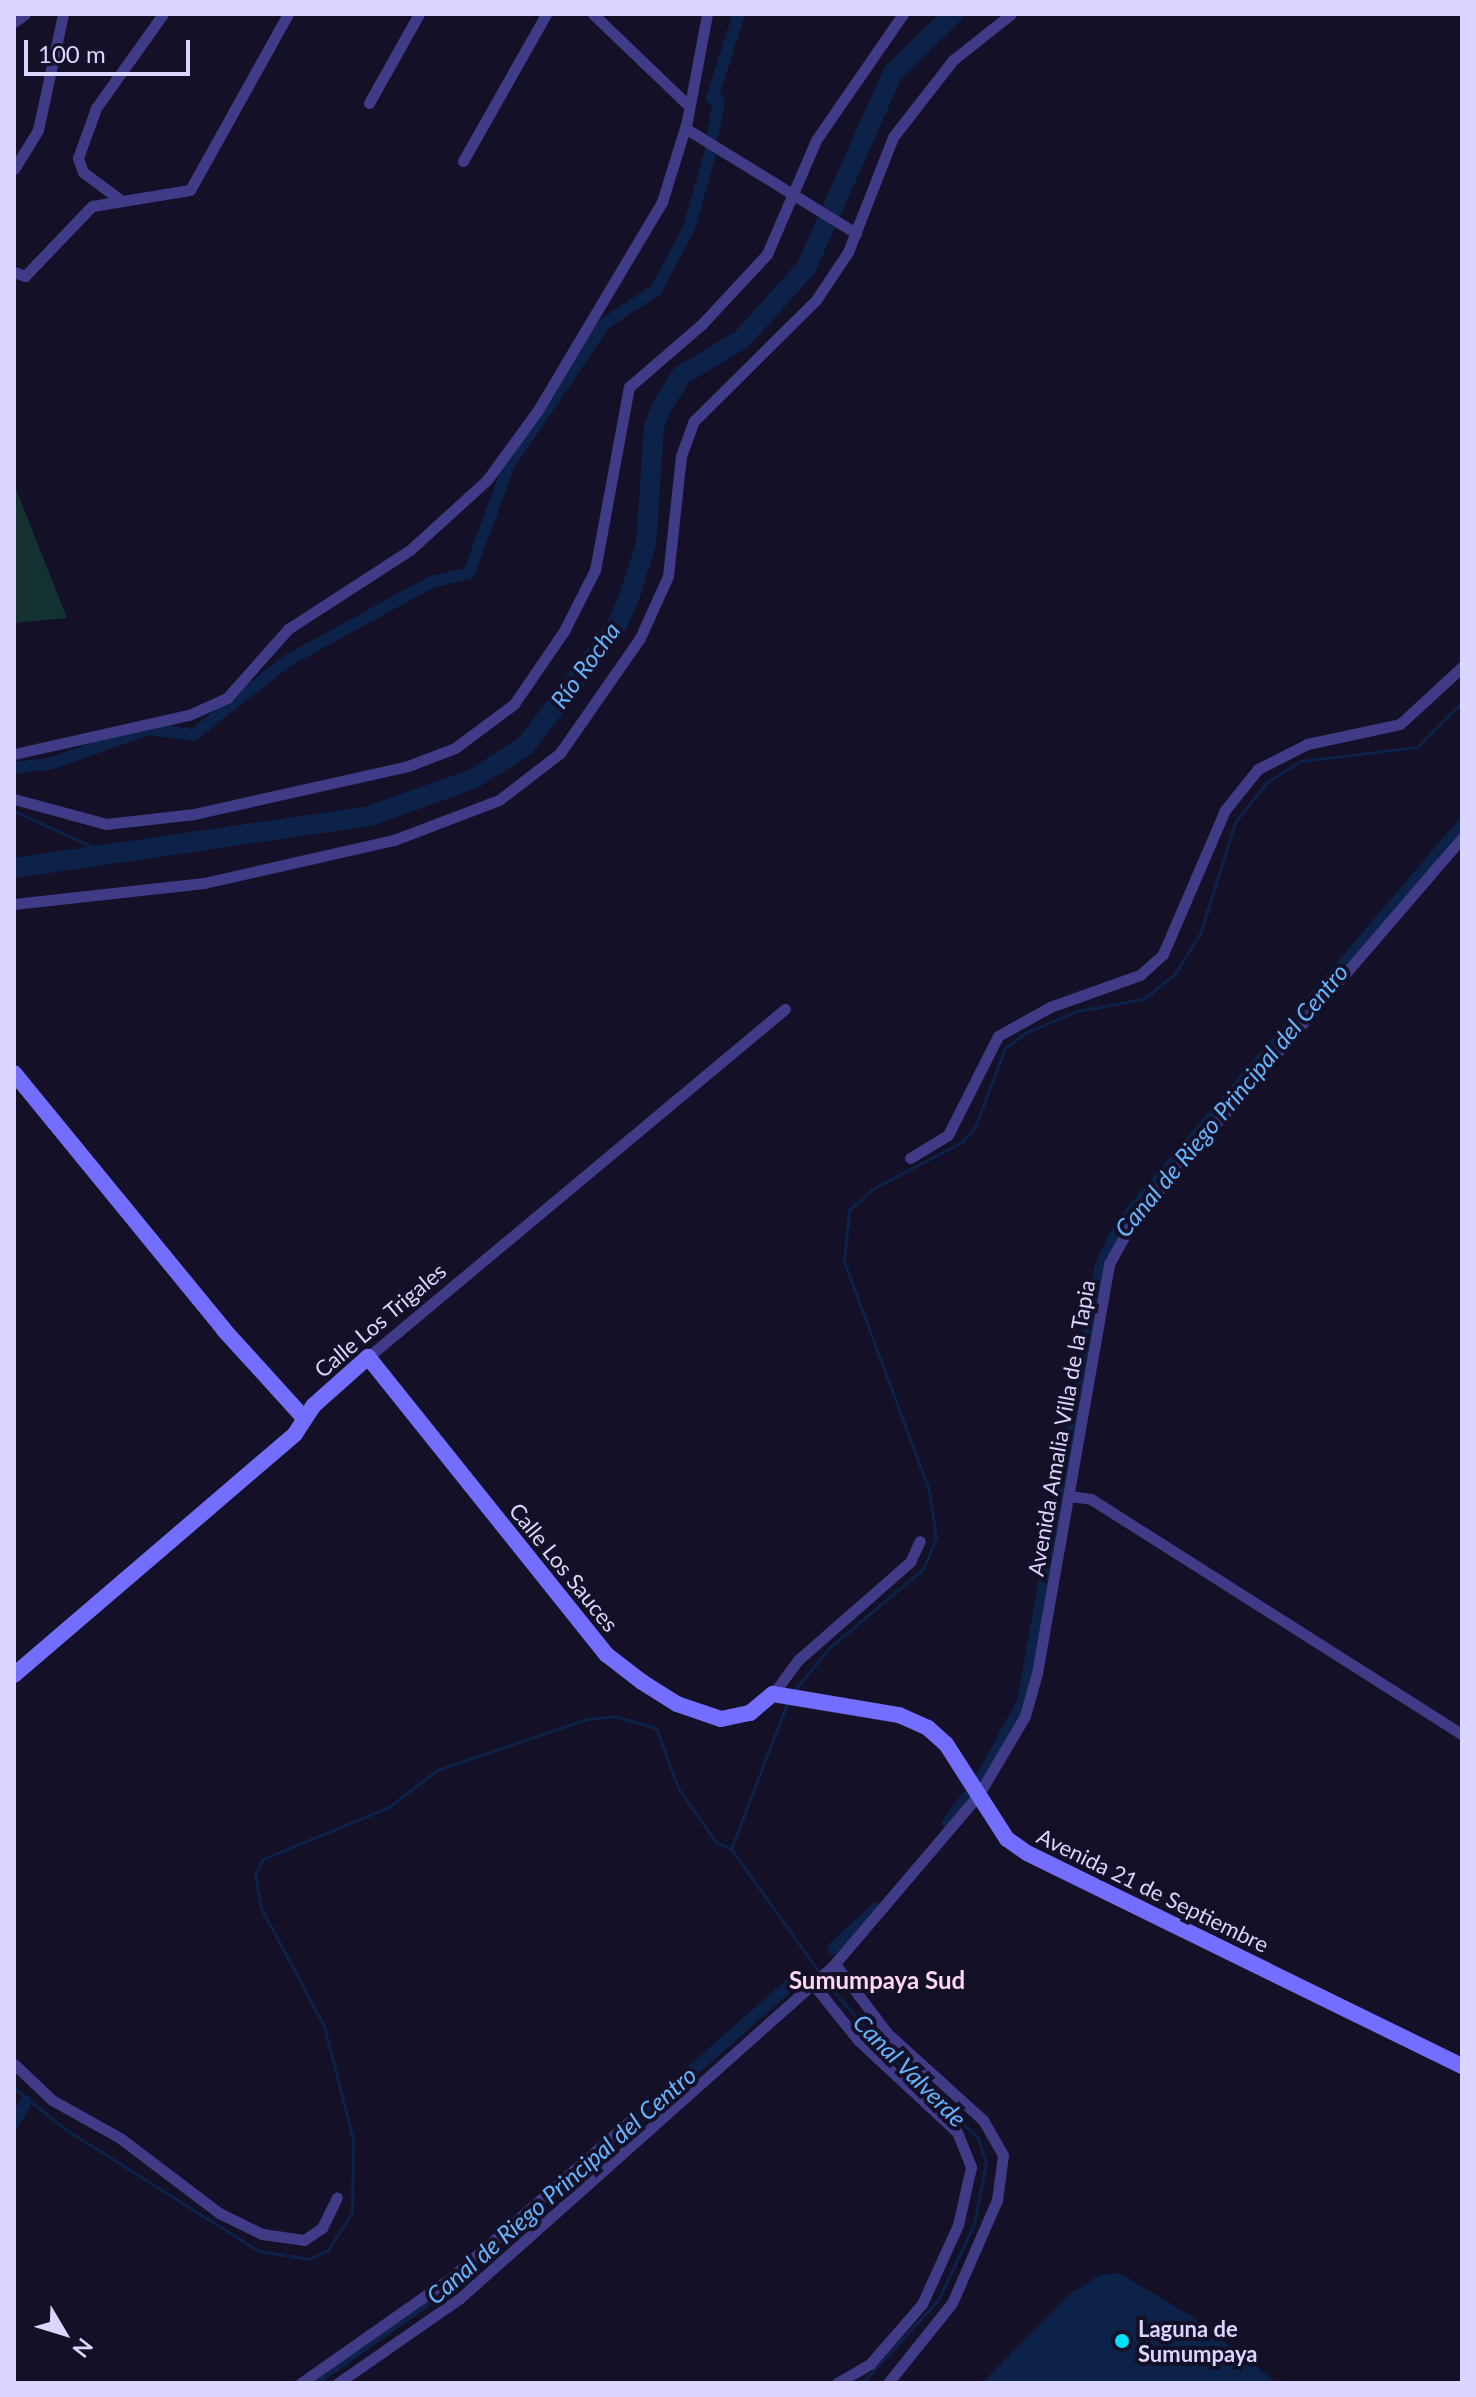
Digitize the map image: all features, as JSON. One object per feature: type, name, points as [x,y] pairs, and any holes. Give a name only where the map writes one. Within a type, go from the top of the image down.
[{"type":"street","points":[[14,22],[25,14]]},
{"type":"street","points":[[14,169],[38,130],[63,14]]},
{"type":"street","points":[[119,199],[83,172],[78,158],[96,108],[163,14]]},
{"type":"street","points":[[14,272],[25,276],[92,206],[119,199],[190,190],[288,14]]},
{"type":"street","points":[[369,103],[419,14]]},
{"type":"street","points":[[463,161],[546,14]]},
{"type":"street","points":[[593,14],[688,105]]},
{"type":"street","points":[[14,754],[72,745],[219,703],[288,629],[410,550],[487,480],[538,410],[646,233],[685,128],[707,14]]},
{"type":"street","points":[[14,799],[106,824],[194,814],[408,766],[483,729],[522,692],[595,570],[629,387],[702,324],[767,254],[855,76],[903,14]]},
{"type":"street","points":[[14,904],[204,883],[394,840],[480,810],[540,770],[581,730],[640,638],[668,576],[681,456],[694,421],[816,300],[852,231],[893,137],[953,60],[1011,14]]},
{"type":"street","points":[[685,128],[852,231]]},
{"type":"street","points":[[910,1158],[948,1135],[998,1036],[1050,1007],[1125,983],[1163,954],[1225,810],[1258,769],[1307,744],[1400,724],[1462,667]]},
{"type":"street","name":"Avenida Amalia Villa de la Tapia","points":[[338,2383],[459,2299],[817,1980],[979,1794],[1025,1716],[1070,1496],[1109,1264],[1134,1219],[1462,838]]},
{"type":"street","name":"Calle Los Trigales","points":[[14,1675],[295,1434],[304,1418],[368,1357],[785,1009]]},
{"type":"street","points":[[14,1073],[224,1330],[304,1418]]},
{"type":"street","name":"Calle Los Sauces","points":[[368,1357],[620,1666],[677,1704],[721,1719],[750,1713],[783,1695]]},
{"type":"street","points":[[1070,1496],[1091,1499],[1462,1734]]},
{"type":"street","points":[[783,1695],[798,1660],[910,1562],[920,1541]]},
{"type":"street","name":"Avenida 21 de Septiembre","points":[[783,1695],[899,1715],[928,1728],[979,1794],[1007,1839],[1027,1853],[1462,2066]]},
{"type":"street","points":[[833,1965],[887,2033],[983,2120],[1003,2155],[997,2200],[958,2291],[888,2383]]},
{"type":"street","points":[[817,1980],[858,2040],[957,2132],[971,2167],[958,2225],[922,2304],[870,2364],[837,2383]]},
{"type":"street","points":[[14,2064],[52,2100],[134,2148],[219,2213],[262,2234],[304,2240],[322,2228],[337,2197]]},
{"type":"street","points":[[301,2383],[453,2276],[631,2120]]},
{"type":"green space","points":[[14,484],[67,618],[14,623]]},
{"type":"water","name":"Laguna de Sumumpaya","points":[[1119,2273],[1191,2316],[1277,2383],[982,2383],[1070,2294],[1100,2275]]},
{"type":"waterway","points":[[713,134],[719,101],[712,98],[739,14]]},
{"type":"waterway","name":"Río Rocha","points":[[14,868],[369,816],[473,779],[525,746],[615,629],[629,597],[646,544],[654,427],[661,408],[682,375],[742,339],[806,268],[893,73],[953,14]]},
{"type":"waterway","points":[[14,768],[52,763],[149,729],[193,735],[287,661],[431,582],[469,573],[509,465],[604,324],[656,290],[689,228],[711,150]]},
{"type":"waterway","points":[[792,1693],[829,1648],[923,1569],[936,1538],[929,1490],[844,1262],[849,1210],[874,1188],[962,1142],[975,1127],[1005,1048],[1025,1033],[1077,1011],[1143,999],[1174,975],[1200,934],[1235,822],[1267,782],[1301,761],[1417,747],[1462,702]]},
{"type":"waterway","points":[[14,811],[93,847],[122,849]]},
{"type":"waterway","name":"Canal de Riego Principal del Centro","points":[[981,1779],[1023,1702],[1101,1264],[1121,1224],[1462,825]]},
{"type":"waterway","points":[[731,1849],[787,1703]]},
{"type":"waterway","points":[[14,2088],[65,2129],[259,2251],[309,2259],[328,2250],[352,2212],[353,2139],[324,2026],[261,1908],[255,1874],[263,1859],[389,1807],[437,1770],[587,1719],[614,1716],[656,1728],[678,1788],[716,1842],[731,1849]]},
{"type":"waterway","name":"Canal de Riego Principal del Centro","points":[[948,1823],[967,1797]]},
{"type":"waterway","name":"Canal Valverde","points":[[731,1849],[819,1972]]},
{"type":"waterway","name":"Canal de Riego Principal del Centro","points":[[833,1949],[877,1908]]},
{"type":"waterway","name":"Canal de Riego Principal del Centro","points":[[624,2131],[801,1975]]},
{"type":"waterway","name":"Canal Valverde","points":[[823,1979],[891,2057],[978,2138],[986,2163],[974,2224],[938,2300],[862,2383]]},
{"type":"waterway","points":[[14,2122],[26,2101]]},
{"type":"waterway","name":"Canal de Riego Principal del Centro","points":[[310,2383],[451,2283]]},
{"type":"place","name":"Laguna de Sumumpaya","points":[[1122,2341]]},
{"type":"district","name":"Sumumpaya Sud","points":[[877,1980]]}]
